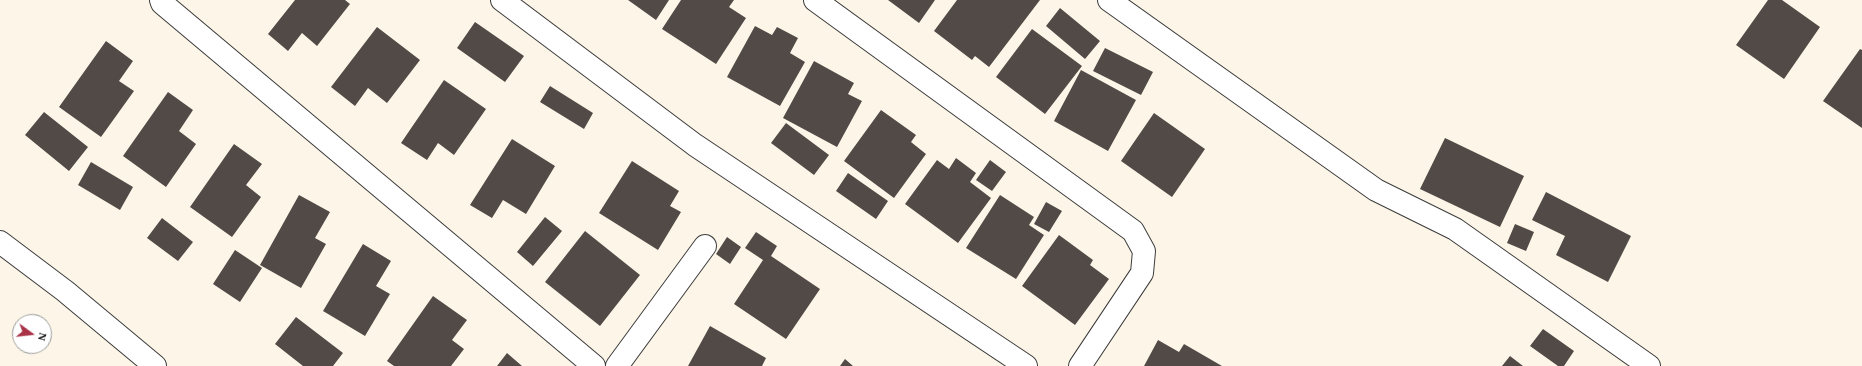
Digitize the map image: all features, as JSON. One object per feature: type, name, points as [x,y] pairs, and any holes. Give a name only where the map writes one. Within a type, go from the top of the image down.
[{"type":"street","points":[[161,0],[162,3],[594,366]]},
{"type":"street","points":[[502,0],[695,145],[1026,366]]},
{"type":"street","points":[[815,0],[1133,231],[1144,251],[1142,273],[1080,366]]},
{"type":"street","points":[[1109,0],[1376,190],[1455,229],[1649,366]]},
{"type":"street","points":[[0,242],[65,291],[155,366]]},
{"type":"street","points":[[618,366],[705,246]]},
{"type":"building","points":[[295,0],[345,0],[350,4],[317,46],[302,33],[288,51],[268,34]]},
{"type":"building","points":[[628,0],[669,0],[656,20]]},
{"type":"building","points":[[681,0],[734,0],[729,7],[746,18],[716,64],[662,29]]},
{"type":"building","points":[[888,0],[935,0],[919,23]]},
{"type":"building","points":[[957,0],[1040,0],[989,67],[975,56],[972,60],[934,31]]},
{"type":"building","points":[[1768,0],[1782,0],[1820,27],[1784,79],[1736,45]]},
{"type":"building","points":[[1060,8],[1100,41],[1085,59],[1046,26]]},
{"type":"building","points":[[475,22],[524,56],[505,82],[457,48]]},
{"type":"building","points":[[755,26],[772,35],[777,27],[798,38],[790,53],[805,62],[780,106],[727,77]]},
{"type":"building","points":[[377,27],[420,60],[387,103],[368,88],[355,106],[331,87]]},
{"type":"building","points":[[1032,29],[1082,66],[1045,114],[996,77]]},
{"type":"building","points":[[106,41],[133,61],[119,81],[134,91],[101,137],[59,107]]},
{"type":"building","points":[[1105,48],[1153,72],[1141,95],[1093,71]]},
{"type":"building","points":[[1860,49],[1862,50],[1862,128],[1823,101]]},
{"type":"building","points":[[814,61],[854,83],[848,94],[862,101],[837,147],[783,118]]},
{"type":"building","points":[[1081,70],[1136,100],[1108,151],[1054,121]]},
{"type":"building","points":[[444,80],[486,109],[454,155],[438,143],[427,160],[401,143]]},
{"type":"building","points":[[550,86],[593,113],[584,129],[540,102]]},
{"type":"building","points":[[168,92],[193,110],[179,131],[196,144],[166,187],[123,156]]},
{"type":"building","points":[[881,110],[916,135],[911,142],[926,154],[894,198],[844,161]]},
{"type":"building","points":[[44,112],[88,147],[69,171],[25,135]]},
{"type":"building","points":[[1154,113],[1205,149],[1172,197],[1121,161]]},
{"type":"building","points":[[786,123],[829,155],[814,175],[771,143]]},
{"type":"building","points":[[1445,138],[1524,176],[1500,227],[1420,189]]},
{"type":"building","points":[[512,139],[555,166],[526,214],[503,200],[492,218],[470,205]]},
{"type":"building","points":[[234,144],[262,164],[246,185],[261,197],[232,237],[190,207]]},
{"type":"building","points":[[956,158],[976,173],[970,182],[991,198],[958,243],[905,204],[937,160],[949,169]]},
{"type":"building","points":[[990,160],[1006,172],[992,191],[976,180]]},
{"type":"building","points":[[632,161],[679,191],[670,206],[681,212],[658,250],[599,213]]},
{"type":"building","points":[[91,162],[133,187],[120,210],[78,185]]},
{"type":"building","points":[[848,173],[888,201],[876,219],[836,191]]},
{"type":"building","points":[[1546,192],[1631,236],[1608,282],[1556,255],[1565,236],[1532,220]]},
{"type":"building","points":[[299,195],[330,212],[315,238],[326,244],[301,288],[260,265]]},
{"type":"building","points":[[1000,195],[1034,217],[1029,225],[1044,235],[1016,279],[966,248]]},
{"type":"building","points":[[1046,202],[1062,211],[1049,232],[1034,224]]},
{"type":"building","points":[[545,217],[562,231],[533,266],[517,252]]},
{"type":"building","points":[[162,218],[193,242],[178,261],[147,238]]},
{"type":"building","points":[[1515,224],[1534,232],[1526,251],[1507,243]]},
{"type":"building","points":[[585,231],[640,275],[600,326],[545,282]]},
{"type":"building","points":[[756,232],[777,246],[771,256],[820,289],[786,339],[734,304],[763,260],[745,248]]},
{"type":"building","points":[[1059,235],[1093,260],[1090,265],[1109,279],[1075,325],[1022,286]]},
{"type":"building","points":[[727,237],[741,247],[730,264],[716,254]]},
{"type":"building","points":[[363,244],[391,261],[376,286],[390,294],[365,336],[323,311]]},
{"type":"building","points":[[235,250],[262,268],[240,302],[213,284]]},
{"type":"building","points":[[433,296],[467,320],[452,340],[464,349],[451,366],[394,366],[387,361]]},
{"type":"building","points":[[296,317],[343,353],[333,366],[303,366],[275,344]]},
{"type":"building","points":[[710,326],[766,358],[762,366],[688,366]]},
{"type":"building","points":[[1543,329],[1574,351],[1564,366],[1558,366],[1530,346]]},
{"type":"building","points":[[1158,340],[1179,352],[1184,344],[1222,366],[1144,366]]},
{"type":"building","points":[[507,353],[522,366],[497,366]]},
{"type":"building","points":[[1510,356],[1523,366],[1502,366]]},
{"type":"building","points":[[845,359],[853,366],[840,366]]}]
